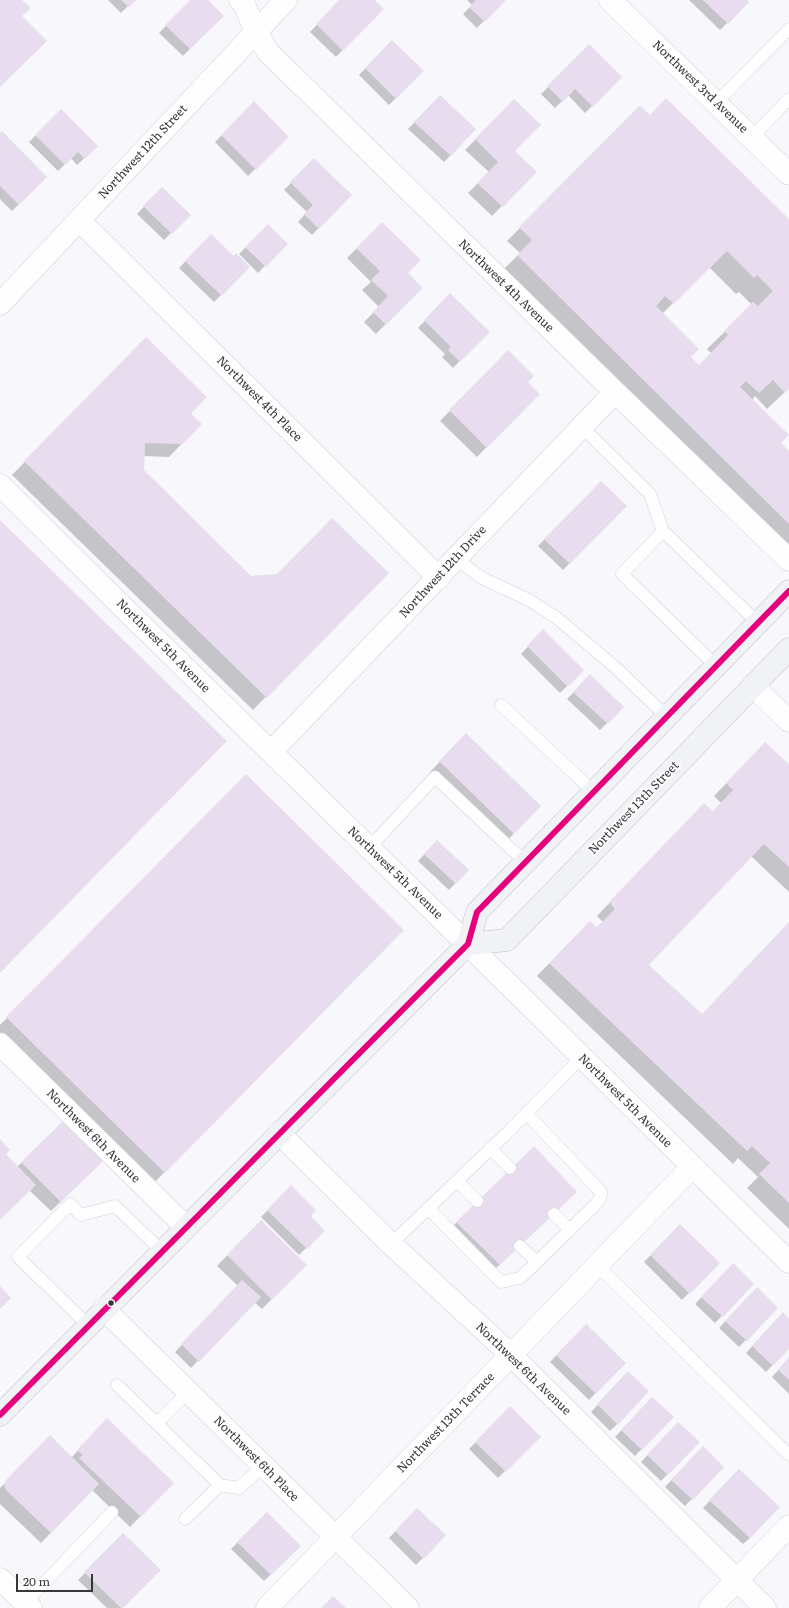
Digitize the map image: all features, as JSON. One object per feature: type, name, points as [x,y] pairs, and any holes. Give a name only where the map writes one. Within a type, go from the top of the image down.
[{"type":"main road","points":[[0,1414],[468,944],[477,912],[789,591]]},
{"type":"main road","name":"Northwest 13th Street","points":[[468,944],[507,940],[789,649]]},
{"type":"street","name":"Northwest 4th Avenue","points":[[240,0],[244,4],[256,32],[268,52],[789,560]]},
{"type":"street","name":"Northwest 12th Street","points":[[0,304],[286,0]]},
{"type":"street","name":"Northwest 3rd Avenue","points":[[610,0],[717,102],[789,174]]},
{"type":"street","name":"Northwest 4th Place","points":[[79,220],[439,578]]},
{"type":"street","name":"Northwest 12th Drive","points":[[271,752],[439,578],[456,558],[615,392]]},
{"type":"street","name":"Northwest 5th Avenue","points":[[0,484],[789,1262]]},
{"type":"street","points":[[753,686],[789,721]]},
{"type":"street","name":"Northwest 6th Avenue","points":[[0,1044],[186,1227]]},
{"type":"street","name":"Northwest 6th Avenue","points":[[279,1133],[391,1244],[511,1355],[765,1608]]},
{"type":"street","name":"Northwest 13th Terrace","points":[[267,1608],[692,1167]]},
{"type":"street","name":"Northwest 6th Place","points":[[104,1309],[408,1608]]},
{"type":"street","points":[[710,1608],[789,1526]]},
{"type":"street","points":[[0,1578],[28,1605]]},
{"type":"lane","points":[[717,102],[789,29]]},
{"type":"lane","points":[[752,137],[789,99]]},
{"type":"lane","points":[[582,427],[650,494],[663,531],[758,623]]},
{"type":"lane","points":[[663,531],[622,574],[716,666]]},
{"type":"lane","points":[[456,558],[482,578],[529,600],[557,618],[616,668],[667,717]]},
{"type":"lane","points":[[501,704],[594,792]]},
{"type":"lane","points":[[369,848],[435,777],[525,862]]},
{"type":"lane","points":[[391,1244],[527,1114],[582,1057]]},
{"type":"lane","points":[[428,1208],[501,1282],[520,1278],[537,1262],[596,1204],[600,1199],[601,1192],[527,1114]]},
{"type":"lane","points":[[490,1148],[510,1168]]},
{"type":"lane","points":[[457,1181],[477,1201]]},
{"type":"lane","points":[[88,1325],[18,1257],[70,1204],[81,1215],[114,1206],[162,1251]]},
{"type":"lane","points":[[554,1214],[570,1230]]},
{"type":"lane","points":[[520,1246],[537,1262]]},
{"type":"lane","points":[[597,1265],[789,1455]]},
{"type":"lane","points":[[117,1384],[220,1485],[239,1488],[263,1466]]},
{"type":"lane","points":[[157,1423],[188,1392]]},
{"type":"lane","points":[[185,1520],[220,1485]]},
{"type":"lane","points":[[28,1605],[112,1512]]},
{"type":"building","points":[[0,0],[22,0],[31,8],[22,16],[47,41],[0,87]]},
{"type":"building","points":[[121,0],[136,0],[129,7]]},
{"type":"building","points":[[190,0],[208,0],[224,16],[190,49],[165,25]]},
{"type":"building","points":[[339,0],[375,0],[384,9],[343,51],[316,24]]},
{"type":"building","points":[[476,0],[506,0],[485,22],[469,7]]},
{"type":"building","points":[[703,0],[747,0],[749,2],[728,24]]},
{"type":"building","points":[[392,40],[424,71],[396,99],[365,68]]},
{"type":"building","points":[[589,44],[622,77],[593,107],[575,89],[563,102],[547,86]]},
{"type":"building","points":[[440,95],[476,129],[451,156],[414,122]]},
{"type":"building","points":[[666,98],[789,219],[789,389],[785,393],[773,380],[759,393],[746,381],[740,387],[789,435],[781,443],[789,451],[789,524],[517,255],[532,240],[519,227],[640,105],[650,115]],"holes":[[[727,251],[754,278],[757,275],[773,291],[758,306],[753,302],[724,331],[728,335],[699,365],[691,357],[699,349],[656,306],[665,296],[674,304]]]},
{"type":"building","points":[[514,99],[541,125],[515,151],[537,172],[503,207],[477,183],[498,162],[475,139]]},
{"type":"building","points":[[254,101],[289,137],[256,170],[221,135]]},
{"type":"building","points":[[61,109],[98,146],[85,159],[78,152],[65,165],[35,135]]},
{"type":"building","points":[[2,131],[47,177],[19,205],[0,186],[0,133]]},
{"type":"building","points":[[314,158],[352,195],[319,229],[304,214],[313,205],[290,182]]},
{"type":"building","points":[[162,187],[191,215],[172,234],[143,206]]},
{"type":"building","points":[[382,222],[421,260],[408,273],[423,288],[386,325],[373,312],[388,296],[371,280],[380,271],[356,248]]},
{"type":"building","points":[[268,224],[288,244],[266,267],[245,247]]},
{"type":"building","points":[[211,234],[234,256],[236,253],[250,267],[222,296],[185,261]]},
{"type":"building","points":[[450,293],[490,332],[460,362],[448,350],[451,347],[424,320]]},
{"type":"building","points":[[146,337],[207,397],[191,414],[202,424],[183,444],[145,443],[144,470],[251,576],[277,574],[332,518],[389,573],[267,698],[24,461]]},
{"type":"building","points":[[508,350],[534,376],[528,382],[540,394],[487,448],[449,410]]},
{"type":"building","points":[[601,481],[627,506],[570,564],[544,539]]},
{"type":"building","points":[[0,520],[227,741],[0,973]]},
{"type":"building","points":[[543,629],[584,670],[568,687],[527,646]]},
{"type":"building","points":[[590,674],[624,707],[608,724],[573,692]]},
{"type":"building","points":[[466,733],[541,806],[514,834],[439,761]]},
{"type":"building","points":[[765,742],[789,764],[789,867],[764,844],[649,965],[702,1014],[789,922],[789,1203],[759,1174],[770,1163],[752,1146],[747,1151],[549,963],[590,921],[597,927],[615,909],[609,902],[704,803],[713,811],[733,790],[726,783]]},
{"type":"building","points":[[246,774],[404,930],[165,1173],[6,1017]]},
{"type":"building","points":[[437,840],[469,870],[456,884],[424,854]]},
{"type":"building","points":[[64,1120],[103,1161],[61,1202],[21,1162]]},
{"type":"building","points":[[0,1139],[10,1150],[6,1154],[36,1185],[0,1220]]},
{"type":"building","points":[[534,1146],[577,1192],[500,1265],[456,1222]]},
{"type":"building","points":[[291,1185],[316,1210],[311,1216],[325,1231],[307,1249],[267,1210]]},
{"type":"building","points":[[261,1220],[307,1265],[272,1300],[227,1255]]},
{"type":"building","points":[[680,1224],[720,1263],[690,1294],[650,1255]]},
{"type":"building","points":[[733,1263],[754,1284],[723,1317],[701,1297]]},
{"type":"building","points":[[242,1280],[261,1297],[199,1362],[181,1344]]},
{"type":"building","points":[[0,1286],[11,1298],[0,1309]]},
{"type":"building","points":[[757,1287],[778,1308],[747,1341],[725,1321]]},
{"type":"building","points":[[783,1312],[789,1318],[789,1349],[773,1366],[752,1346]]},
{"type":"building","points":[[586,1324],[626,1363],[596,1394],[556,1355]]},
{"type":"building","points":[[789,1357],[789,1380],[778,1370]]},
{"type":"building","points":[[628,1371],[649,1391],[618,1425],[597,1404]]},
{"type":"building","points":[[652,1397],[674,1417],[642,1450],[621,1430]]},
{"type":"building","points":[[510,1406],[541,1437],[506,1472],[475,1442]]},
{"type":"building","points":[[107,1418],[174,1483],[141,1517],[79,1458],[83,1455],[77,1450]]},
{"type":"building","points":[[678,1422],[700,1442],[668,1475],[647,1455]]},
{"type":"building","points":[[50,1435],[99,1484],[51,1533],[6,1490],[4,1485],[6,1480]]},
{"type":"building","points":[[703,1446],[724,1467],[693,1500],[671,1480]]},
{"type":"building","points":[[739,1469],[780,1507],[750,1538],[709,1500]]},
{"type":"building","points":[[417,1508],[446,1535],[424,1559],[395,1531]]},
{"type":"building","points":[[267,1512],[301,1546],[271,1575],[237,1542]]},
{"type":"building","points":[[123,1533],[161,1570],[123,1608],[121,1608],[84,1572]]},
{"type":"building","points":[[333,1596],[346,1608],[321,1608]]},
{"type":"transit line","points":[[0,1415],[468,944],[477,912],[789,591]]}]
